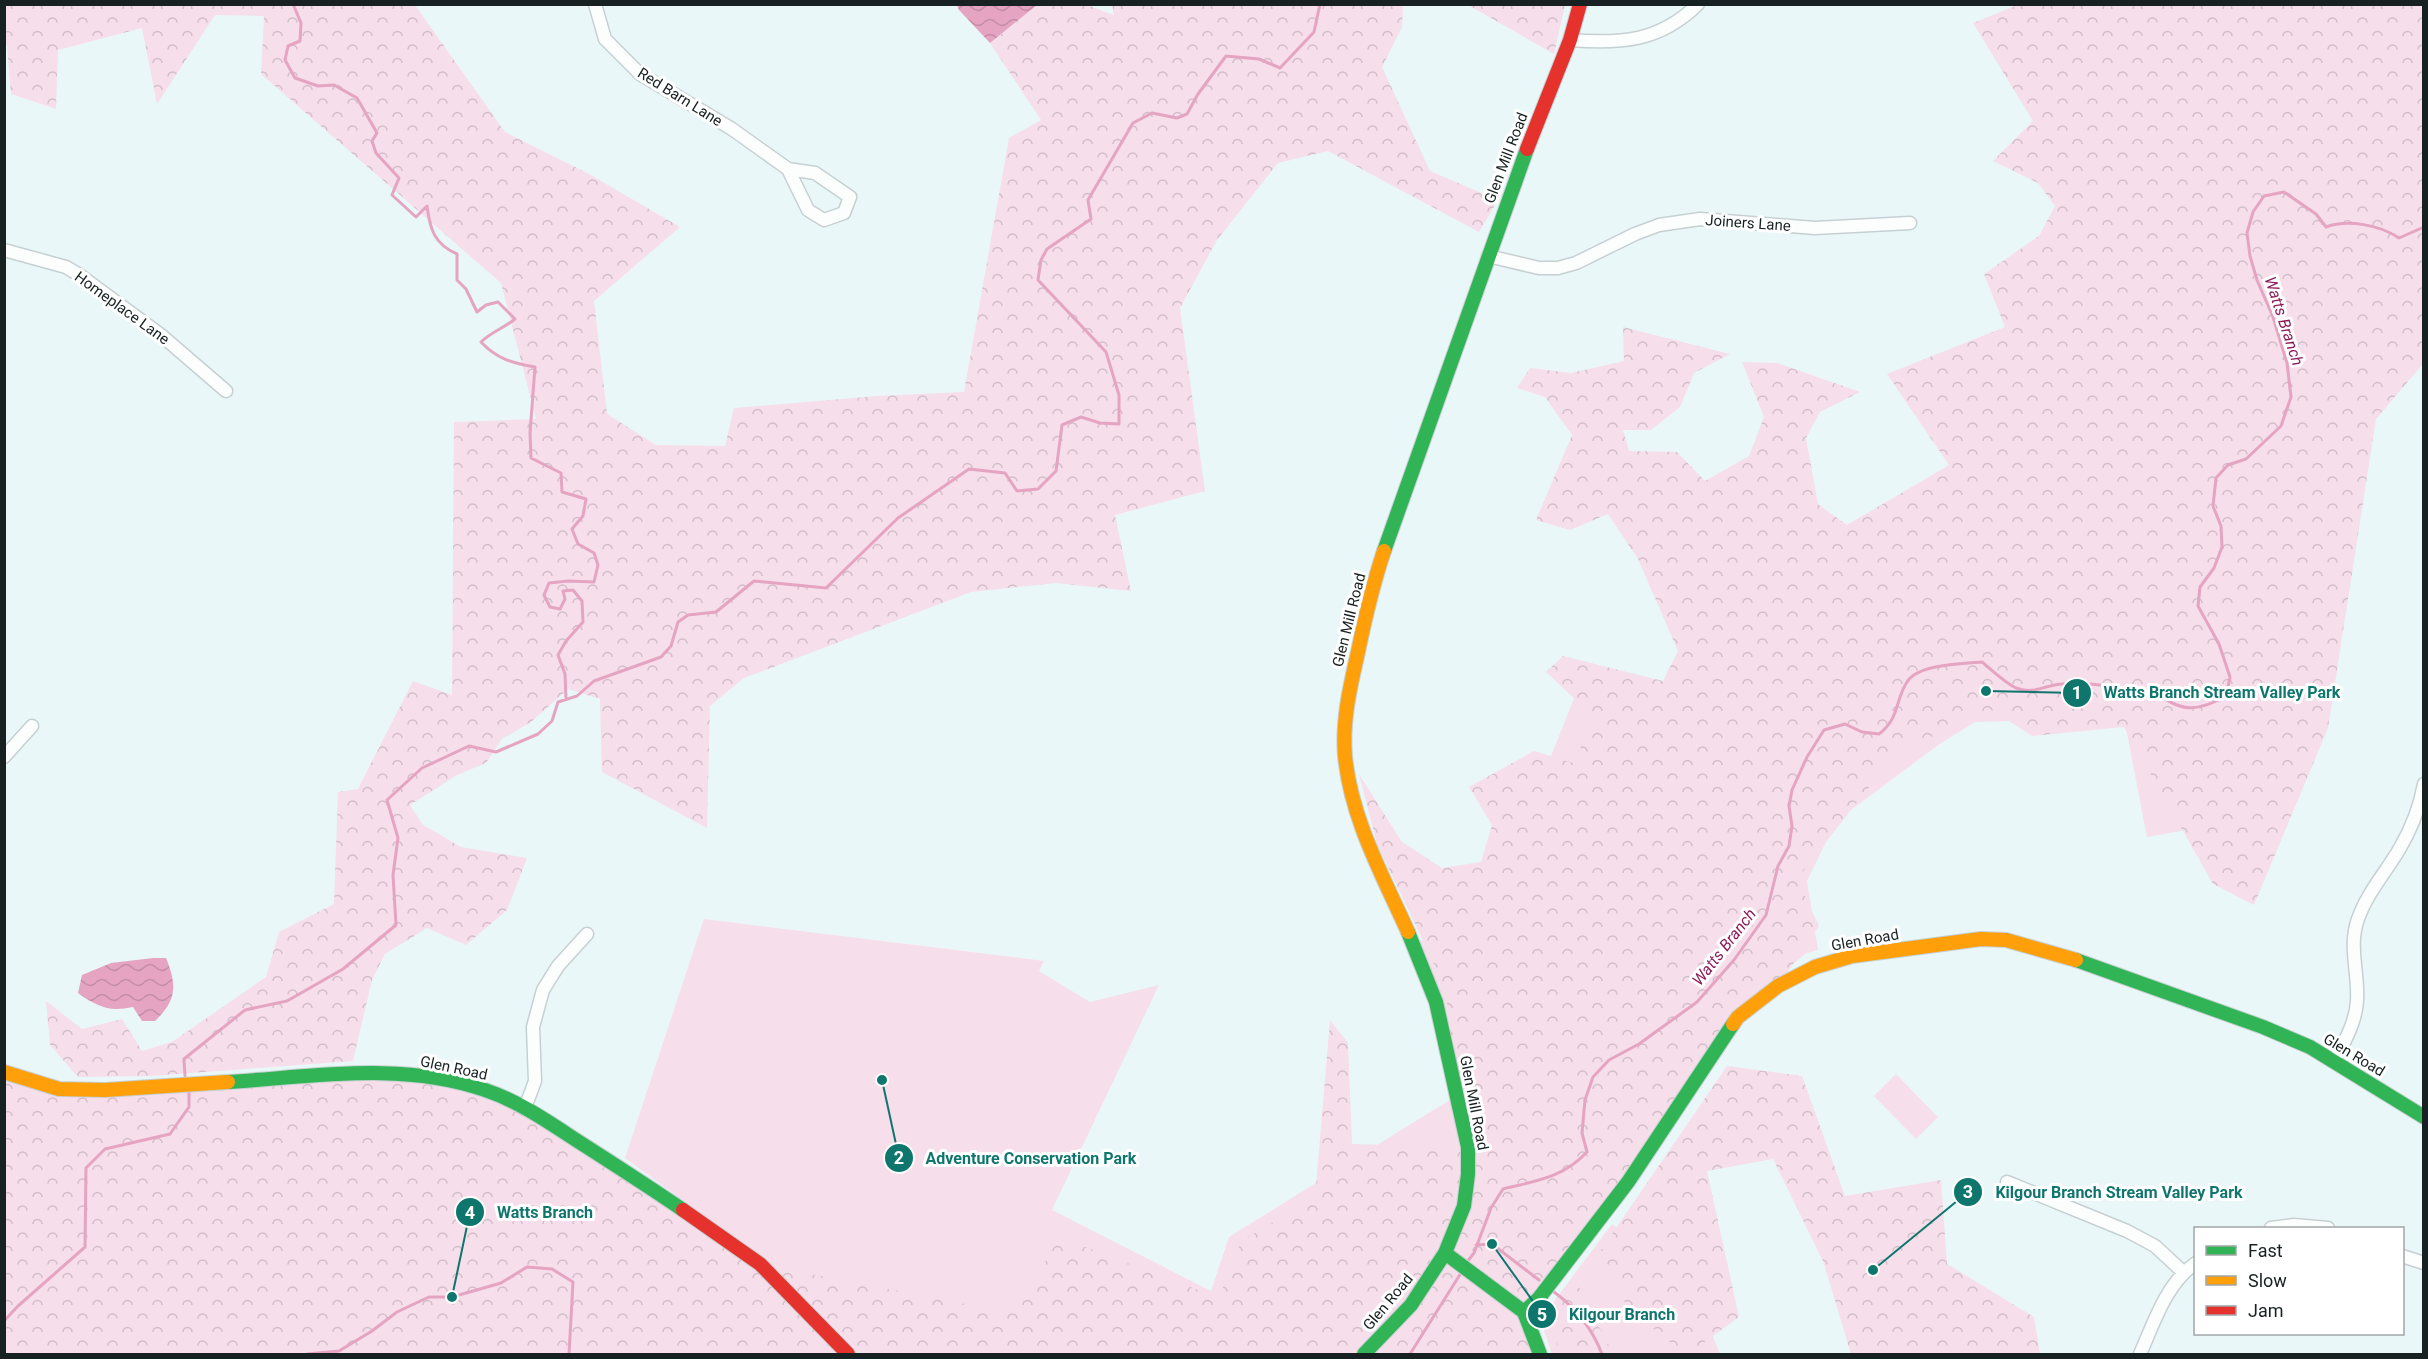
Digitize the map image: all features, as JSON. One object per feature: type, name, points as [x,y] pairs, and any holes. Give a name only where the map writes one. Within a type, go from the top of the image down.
[{"type":"main road","name":"Glen Mill Road","points":[[1451,1257],[1464,1206],[1468,1174],[1468,1147],[1436,1002],[1425,970],[1364,831],[1351,789],[1344,736],[1346,707],[1366,613],[1381,560],[1520,167],[1570,40],[1580,4]]},
{"type":"main road","name":"Glen Road","points":[[1524,1312],[1539,1298],[1629,1182],[1716,1047],[1738,1017],[1778,986],[1815,967],[1852,956],[1982,939],[2006,940],[2067,957],[2263,1027],[2334,1061],[2424,1117]]},
{"type":"main road","name":"Glen Road","points":[[4,1072],[59,1089],[105,1090],[369,1073],[409,1075],[470,1086],[525,1108],[625,1169],[749,1255],[848,1354]]},
{"type":"main road","points":[[1451,1257],[1524,1312],[1540,1354]]},
{"type":"main road","name":"Glen Road","points":[[1364,1354],[1411,1305],[1451,1257]]},
{"type":"street","name":"Red Barn Lane","points":[[595,4],[605,39],[640,74],[732,129],[788,169],[815,173],[850,197],[843,213],[824,220],[808,210],[788,169]]},
{"type":"street","points":[[1570,40],[1608,43],[1635,39],[1665,30],[1698,4]]},
{"type":"street","name":"Joiners Lane","points":[[1488,256],[1539,268],[1558,267],[1576,262],[1659,225],[1700,219],[1815,228],[1910,223]]},
{"type":"street","name":"Homeplace Lane","points":[[4,250],[66,267],[81,276],[161,335],[226,391]]},
{"type":"street","points":[[4,757],[32,726]]},
{"type":"street","points":[[2334,1061],[2349,1033],[2358,1002],[2353,937],[2358,919],[2366,900],[2400,847],[2413,821],[2424,784]]},
{"type":"street","points":[[525,1108],[535,1081],[533,1028],[543,990],[558,966],[587,934]]},
{"type":"street","points":[[2007,1182],[2127,1231],[2155,1246],[2183,1272]]},
{"type":"street","points":[[2279,1227],[2294,1225],[2317,1227]]},
{"type":"street","points":[[2404,1256],[2424,1263]]},
{"type":"street","points":[[2140,1354],[2160,1309],[2183,1272],[2194,1264]]},
{"type":"green space","points":[[2020,4],[2423,5],[2423,364],[2376,419],[2328,728],[2254,905],[2213,884],[2124,727],[2032,736],[1990,709],[1895,754],[1797,879],[1819,926],[1778,986],[1738,1017],[1524,1312],[1540,1354],[5,1354],[4,1072],[59,1089],[369,1073],[502,1097],[760,1264],[1016,1314],[1059,1237],[1219,1298],[1241,1241],[1315,1198],[1330,1020],[1348,1043],[1352,1144],[1467,1147],[1445,987],[1377,844],[1359,774],[1402,842],[1442,868],[1481,862],[1492,825],[1469,787],[1534,751],[1573,763],[1595,718],[1546,672],[1563,656],[1663,681],[1678,651],[1638,559],[1608,514],[1570,530],[1536,520],[1572,435],[1545,397],[1517,388],[1530,368],[1571,373],[1624,361],[1623,327],[1730,354],[1694,373],[1680,407],[1651,430],[1623,430],[1629,451],[1677,452],[1705,481],[1749,456],[1764,417],[1742,362],[1777,363],[1860,392],[1820,412],[1806,438],[1818,504],[1847,525],[1949,465],[1887,374],[2005,327],[1984,274],[2039,236],[2055,206],[2038,183],[1993,161],[2033,121],[1973,23]]},
{"type":"green space","points":[[5,5],[415,5],[505,132],[589,174],[680,227],[594,301],[607,414],[656,445],[725,446],[734,408],[877,396],[964,392],[1009,138],[1041,120],[990,43],[1037,5],[1087,5],[1114,15],[1112,5],[1403,5],[1402,27],[1382,67],[1430,171],[1498,200],[1479,232],[1328,151],[1278,163],[1217,240],[1180,308],[1205,491],[1115,515],[1131,591],[1056,583],[971,592],[744,678],[710,706],[707,828],[602,772],[600,699],[568,689],[531,722],[502,739],[486,763],[457,775],[410,805],[423,825],[461,847],[527,858],[507,910],[466,945],[427,928],[385,954],[372,980],[353,1061],[150,1076],[78,1077],[50,1045],[46,1001],[82,1029],[122,1019],[142,1051],[172,1042],[266,977],[279,932],[334,904],[338,792],[358,789],[413,681],[452,695],[454,422],[536,419],[501,283],[261,74],[264,16],[215,15],[157,104],[142,28],[58,50],[56,109],[11,94],[7,45],[5,45]]},
{"type":"green space","points":[[1468,5],[1565,5],[1554,54]]},
{"type":"green space","points":[[2423,5],[2372,360],[2209,826],[2147,837],[2124,718],[1975,722],[1941,743],[1836,821],[1807,881],[1818,950],[1805,954],[1717,1027],[1509,1316],[5,1354],[4,1084],[12,1089],[278,1075],[384,1065],[446,1078],[772,1265],[625,1158],[704,919],[1044,961],[1039,971],[1090,1002],[1159,985],[1052,1210],[1211,1291],[1229,1237],[1456,1096],[1415,939],[1505,961],[1537,791],[1585,671],[1687,711],[1854,563],[1946,529],[2017,335]]},
{"type":"green space","points":[[1727,1066],[1802,1076],[1845,1196],[1941,1180],[1947,1264],[2034,1317],[2040,1354],[1851,1354],[1823,1261],[1773,1159],[1707,1171],[1739,1317],[1688,1354],[1684,1354],[1627,1307],[1601,1250]]},
{"type":"green space","points":[[1896,1074],[1938,1117],[1916,1139],[1874,1096]]},
{"type":"green space","points":[[1612,1224],[1692,1285],[1720,1354],[1552,1354],[1544,1331],[1548,1309]]},
{"type":"green space","points":[[1577,1283],[1611,1354],[1560,1354],[1549,1317]]},
{"type":"water","points":[[957,5],[1037,5],[990,43]]},
{"type":"water","points":[[166,958],[173,984],[168,1006],[155,1021],[142,1021],[133,1007],[117,1009],[104,1007],[78,993],[82,975],[111,963]]},
{"type":"waterway","points":[[293,4],[301,23],[300,41],[288,46],[285,60],[295,78],[318,86],[334,85],[357,98],[377,133],[372,141],[376,153],[399,178],[392,195],[416,217],[427,206],[434,235],[443,246],[457,254],[457,280],[466,289],[477,312],[486,305],[498,302],[515,319],[481,342],[493,353],[505,359],[535,367],[530,433],[531,458],[561,473],[562,492],[586,499],[583,516],[572,529],[578,544],[594,553],[598,565],[594,582],[549,583],[544,595],[550,607],[560,609],[565,599],[563,591],[573,590],[582,601],[583,622],[566,641],[558,655],[565,674],[566,699]]},
{"type":"waterway","points":[[185,1076],[184,1059],[245,1010],[287,1001],[343,969],[396,925],[393,875],[398,838],[387,800],[422,768],[469,746],[496,752],[538,734],[552,721],[558,702],[577,696],[594,681],[661,657],[671,646],[678,622],[688,615],[716,612],[754,581],[826,588],[898,518],[969,469],[1005,473],[1017,491],[1038,489],[1056,471],[1062,425],[1081,417],[1100,423],[1119,424],[1119,395],[1106,352],[1038,280],[1041,260],[1047,249],[1091,219],[1088,200],[1133,123],[1152,113],[1177,118],[1187,114],[1198,94],[1226,56],[1259,59],[1280,68],[1314,32],[1320,4]]},
{"type":"waterway","name":"Watts Branch","points":[[1467,1262],[1474,1253],[1491,1208],[1503,1189],[1537,1181],[1558,1173],[1578,1161],[1587,1152],[1582,1133],[1585,1100],[1593,1077],[1609,1060],[1639,1044],[1697,1002],[1734,960],[1766,915],[1778,866],[1789,846],[1792,826],[1789,806],[1792,790],[1807,757],[1824,730],[1845,724],[1862,732],[1879,734],[1891,722],[1903,689],[1913,676],[1930,668],[1963,663],[1982,662],[2007,683],[2022,690],[2074,683],[2155,691],[2173,703],[2189,708],[2207,705],[2226,696],[2230,677],[2219,644],[2198,606],[2200,587],[2214,568],[2222,547],[2221,526],[2213,506],[2216,478],[2228,465],[2246,459],[2281,426],[2291,397],[2287,363],[2273,317],[2257,280],[2250,256],[2247,233],[2253,212],[2264,196],[2284,192],[2316,214],[2326,227],[2344,224],[2364,225],[2383,230],[2399,238],[2424,227]]},
{"type":"waterway","points":[[4,1321],[85,1247],[86,1168],[105,1149],[170,1134],[189,1107],[189,1092]]},
{"type":"waterway","points":[[1476,1245],[1492,1244],[1539,1280]]},
{"type":"waterway","name":"Watts Branch","points":[[307,1354],[339,1351],[372,1331],[397,1312],[429,1297],[452,1297],[501,1283],[527,1267],[552,1269],[573,1282],[569,1354]]},
{"type":"waterway","name":"Watts Branch","points":[[1410,1354],[1461,1273]]},
{"type":"waterway","points":[[1554,1292],[1583,1320],[1602,1354]]},
{"type":"traffic: fast","points":[[1384,551],[1527,149]]},
{"type":"traffic: fast","points":[[1364,1354],[1411,1305],[1445,1253],[1464,1206],[1468,1174],[1468,1147],[1436,1002],[1408,932]]},
{"type":"traffic: fast","points":[[2076,960],[2263,1027],[2310,1047],[2424,1117]]},
{"type":"traffic: fast","points":[[1524,1312],[1539,1298],[1628,1182],[1733,1024]]},
{"type":"traffic: fast","points":[[228,1082],[357,1073],[390,1073],[454,1081],[485,1090],[532,1112],[683,1210]]},
{"type":"traffic: fast","points":[[1445,1253],[1524,1312]]},
{"type":"traffic: fast","points":[[1524,1312],[1540,1354]]},
{"type":"traffic: slow","points":[[1384,551],[1369,601],[1350,691],[1344,743],[1348,779],[1361,825],[1408,932]]},
{"type":"traffic: slow","points":[[1733,1024],[1738,1017],[1778,986],[1815,967],[1852,956],[1981,939],[2006,940],[2076,960]]},
{"type":"traffic: slow","points":[[4,1072],[59,1089],[105,1090],[228,1082]]},
{"type":"traffic: jam","points":[[1527,149],[1570,40],[1580,4]]},
{"type":"traffic: jam","points":[[683,1210],[760,1264],[848,1354]]},
{"type":"place","name":"Watts Branch Stream Valley Park","points":[[1986,691]]},
{"type":"place","name":"Adventure Conservation Park","points":[[882,1080]]},
{"type":"place","name":"Kilgour Branch","points":[[1492,1244]]},
{"type":"place","name":"Kilgour Branch Stream Valley Park","points":[[1873,1270]]},
{"type":"place","name":"Watts Branch","points":[[452,1297]]}]
